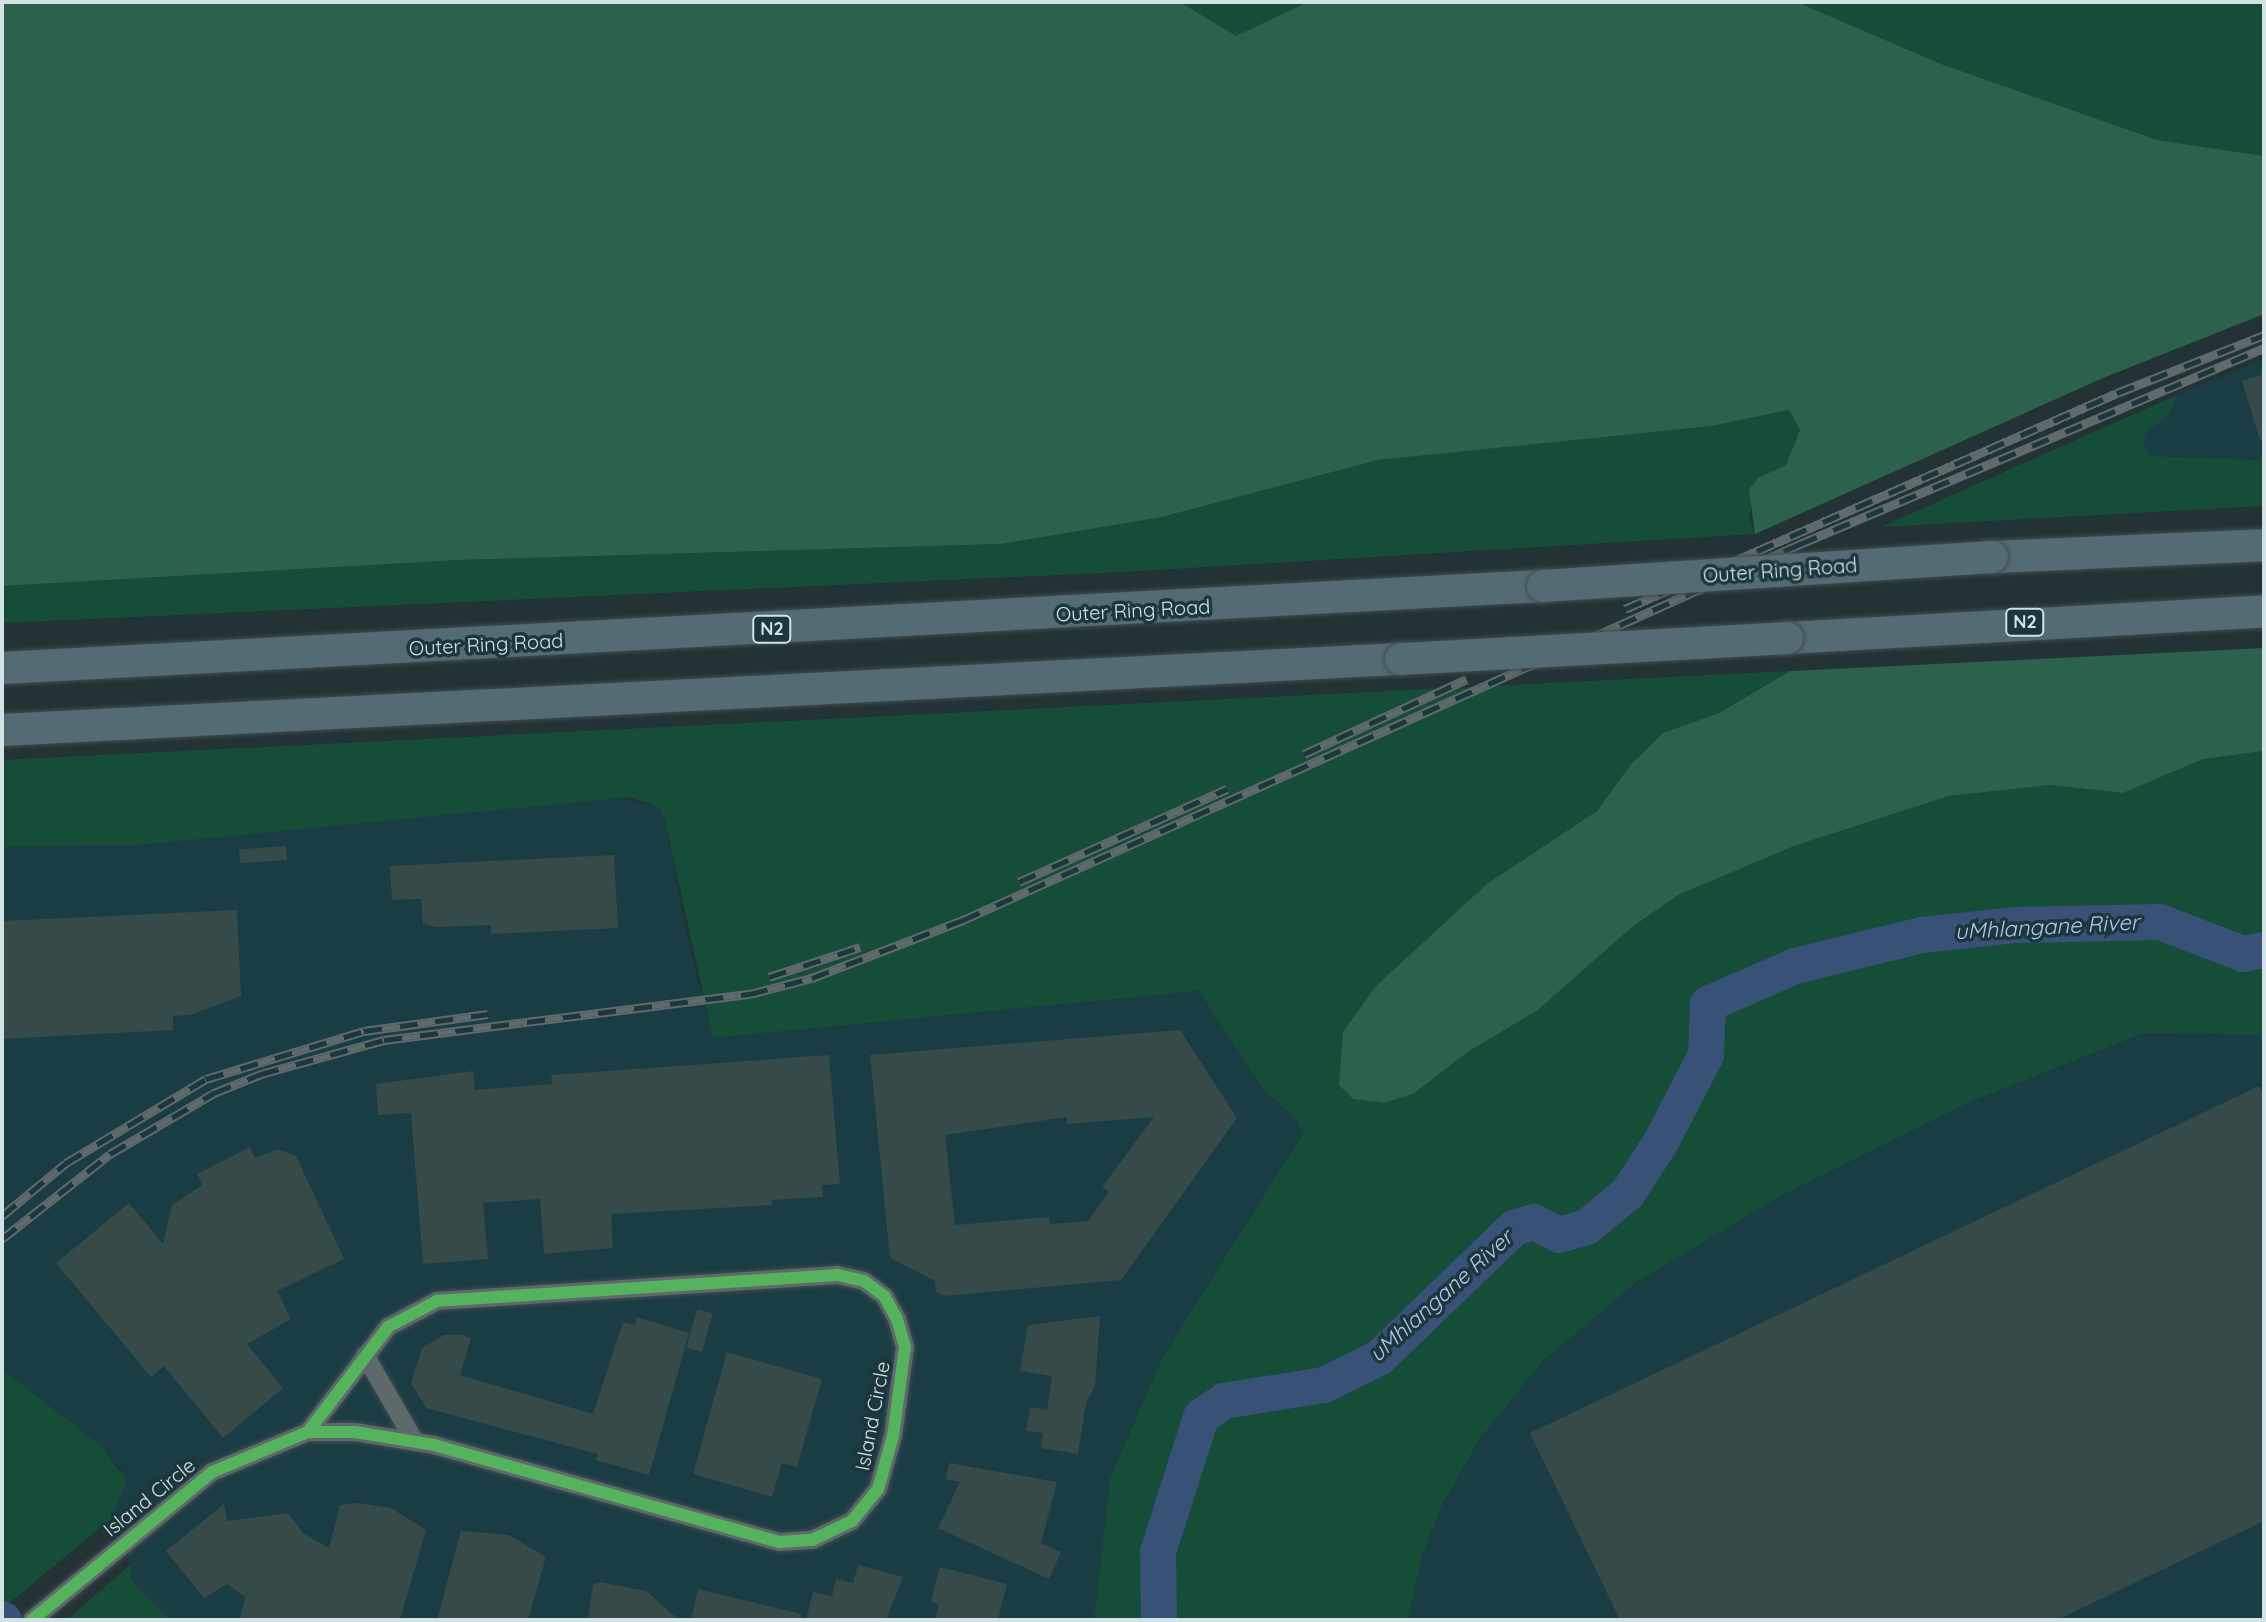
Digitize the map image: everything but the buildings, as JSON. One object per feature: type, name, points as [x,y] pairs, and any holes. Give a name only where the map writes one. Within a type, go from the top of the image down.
[{"type":"highway","name":"Outer Ring Road","points":[[2,668],[1543,586],[1992,557],[2264,545]]},
{"type":"highway","name":"N2","points":[[2,730],[1401,659],[2264,611]]},
{"type":"street","name":"Island Circle","points":[[32,1620],[212,1472],[308,1432],[355,1432],[415,1442],[780,1542],[812,1540],[852,1521],[878,1489],[900,1393],[902,1335],[890,1304],[873,1287],[855,1279],[822,1275],[437,1301],[388,1327],[308,1432]]},
{"type":"street","points":[[365,1355],[415,1442]]},
{"type":"shaded area","points":[[2264,359],[2264,460],[2150,456],[2143,446],[2146,433],[2168,416],[2177,395]]},
{"type":"shaded area","points":[[609,795],[659,808],[665,820],[690,950],[713,1038],[1199,991],[1265,1091],[1296,1119],[1303,1132],[1162,1358],[1110,1479],[1094,1620],[171,1620],[130,1579],[132,1563],[102,1526],[111,1519],[122,1470],[100,1446],[2,1369],[2,847],[139,845]]},
{"type":"shaded area","points":[[2144,1033],[2264,1035],[2264,1620],[1408,1620],[1422,1556],[1442,1505],[1479,1440],[1543,1361],[1601,1308],[1674,1258],[1779,1197],[1968,1103]]},
{"type":"green space","points":[[2,2],[1180,2],[1236,36],[1308,2],[1797,2],[1941,64],[2157,140],[2264,156],[2264,314],[2103,378],[1755,534],[1749,489],[1758,478],[1786,465],[1800,430],[1789,410],[1712,426],[1378,460],[1162,517],[1001,544],[458,560],[2,586]]},
{"type":"green space","points":[[1180,2],[1308,2],[1236,37]]},
{"type":"green space","points":[[1797,2],[2264,2],[2264,156],[2157,140],[1941,64]]},
{"type":"green space","points":[[2177,395],[2168,416],[2146,433],[2143,446],[2150,456],[2264,460],[2264,506],[1881,527]]},
{"type":"green space","points":[[1789,410],[1800,430],[1786,465],[1758,478],[1749,516],[1755,534],[1124,572],[2,623],[2,586],[458,560],[1001,544],[1162,517],[1378,460],[1712,426]]},
{"type":"green space","points":[[2264,648],[2264,751],[2203,759],[2123,793],[2050,785],[1949,796],[1794,846],[1678,895],[1631,928],[1538,1010],[1469,1051],[1413,1094],[1384,1103],[1353,1099],[1339,1085],[1343,1032],[1376,986],[1488,883],[1597,811],[1631,764],[1663,733],[1719,713],[1790,671]]},
{"type":"green space","points":[[1790,671],[1719,713],[1663,733],[1631,764],[1597,811],[1488,883],[1339,1085],[1353,1099],[1384,1103],[1413,1094],[1469,1051],[1538,1010],[1631,928],[1678,895],[1794,846],[1949,796],[2050,785],[2123,793],[2203,759],[2264,751],[2264,1035],[2144,1033],[1968,1103],[1779,1197],[1637,1282],[1543,1361],[1479,1440],[1442,1505],[1422,1556],[1408,1620],[1094,1620],[1110,1479],[1162,1358],[1303,1133],[1296,1119],[1265,1091],[1199,991],[713,1038],[665,820],[659,808],[631,797],[139,845],[2,847],[2,760]]},
{"type":"green space","points":[[2,1369],[101,1446],[127,1481],[111,1519],[2,1609]]},
{"type":"green space","points":[[132,1563],[130,1579],[171,1620],[67,1620]]},
{"type":"waterway","name":"uMhlangane River","points":[[1159,1620],[1158,1552],[1201,1417],[1224,1401],[1324,1385],[1379,1358],[1514,1228],[1534,1222],[1559,1235],[1587,1227],[1628,1193],[1661,1142],[1706,1055],[1708,1004],[1795,966],[1922,935],[2016,925],[2160,922],[2243,954],[2264,950]]},
{"type":"railway","points":[[1625,609],[2117,393],[2264,335]]},
{"type":"railway","points":[[2,1239],[110,1154],[214,1093],[261,1074],[384,1040],[750,994],[812,978],[963,920],[1800,544],[2264,348]]},
{"type":"railway","points":[[1304,754],[1467,679]]},
{"type":"railway","points":[[1019,882],[1227,789]]},
{"type":"railway","points":[[769,977],[860,947]]},
{"type":"railway","points":[[2,1216],[66,1163],[206,1079],[364,1031],[488,1014]]},
{"type":"cycle path","points":[[32,1620],[212,1472],[308,1432],[355,1432],[434,1445],[780,1542],[812,1540],[852,1521],[878,1489],[893,1436],[905,1347],[897,1319],[884,1296],[864,1281],[837,1275],[437,1301],[388,1327],[308,1432]]}]
